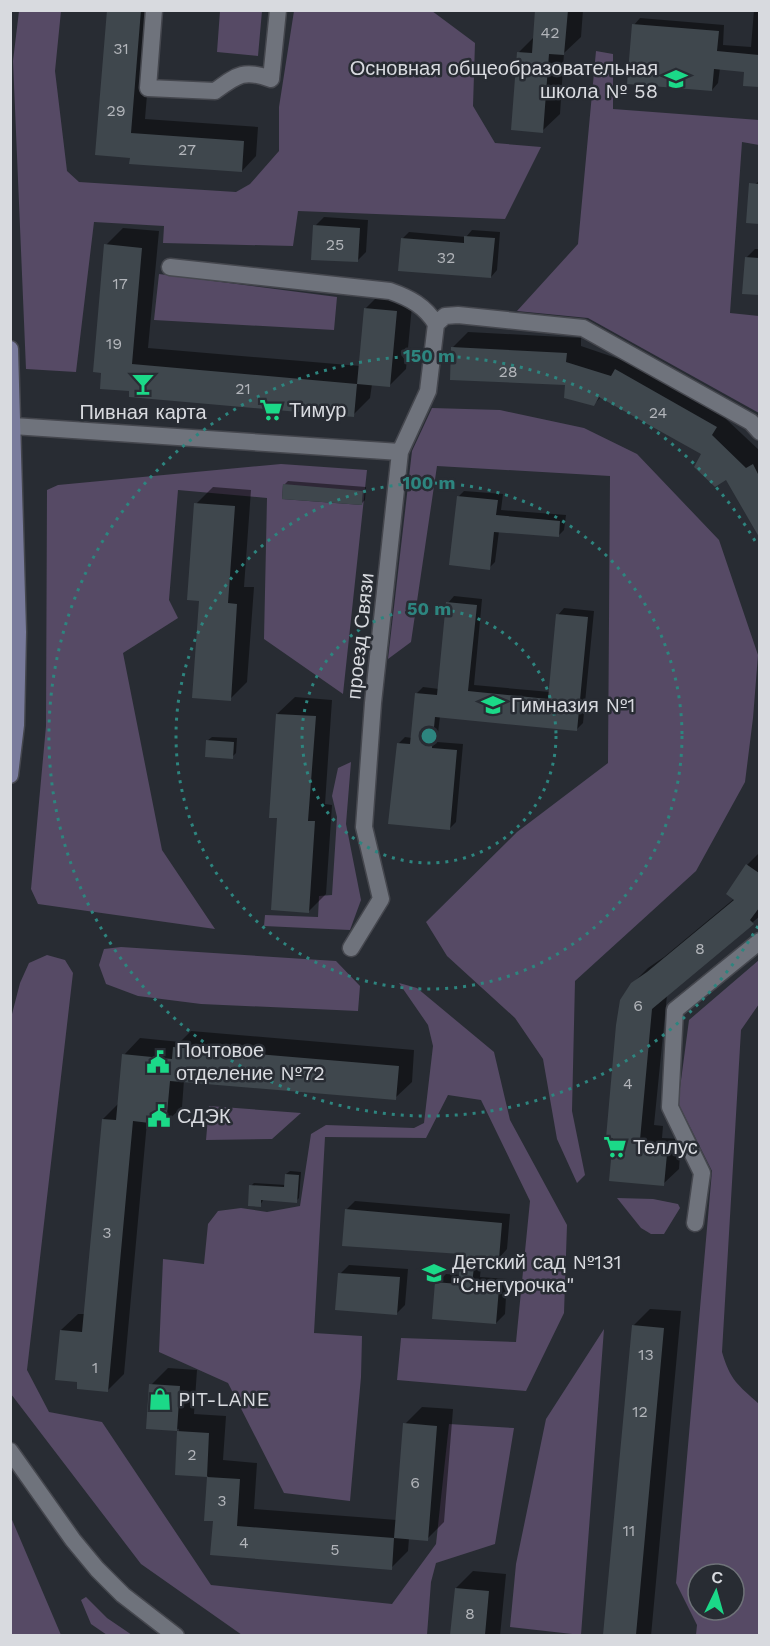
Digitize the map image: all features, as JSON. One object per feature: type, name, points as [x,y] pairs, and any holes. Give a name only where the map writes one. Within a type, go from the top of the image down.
[{"type":"main road","points":[[10,349],[18,680],[10,775]]},
{"type":"street","points":[[154,10],[148,88],[215,92],[236,76],[258,74],[271,79],[278,10]]},
{"type":"street","points":[[170,267],[390,291],[405,297],[429,312],[436,324],[445,316],[458,315],[583,328],[751,422],[759,432]]},
{"type":"street","name":"проезд Связи","points":[[351,948],[381,899],[364,826],[374,703],[400,452],[428,391],[436,324]]},
{"type":"street","points":[[13,426],[400,452]]},
{"type":"street","points":[[695,1223],[702,1173],[670,1107],[675,1010],[759,941]]},
{"type":"street","points":[[10,1451],[73,1540],[97,1569],[123,1595],[176,1635]]},
{"type":"shaded area","points":[[19,11],[61,11],[55,71],[67,171],[79,182],[236,192],[250,184],[279,151],[279,107],[294,11],[432,11],[475,43],[473,106],[495,143],[541,147],[505,219],[298,211],[293,246],[163,243],[164,226],[94,222],[76,372],[26,369],[13,61]]},
{"type":"shaded area","points":[[220,11],[262,11],[258,56],[217,52]]},
{"type":"shaded area","points":[[596,51],[613,54],[613,109],[759,120],[759,145],[742,142],[730,313],[759,316],[759,413],[588,318],[517,311],[578,244]]},
{"type":"shaded area","points":[[159,274],[337,297],[334,330],[154,320]]},
{"type":"shaded area","points":[[432,408],[500,410],[584,428],[637,454],[719,540],[758,655],[745,782],[696,871],[575,981],[572,1111],[585,1175],[577,1183],[557,1139],[543,1059],[515,1018],[447,956],[426,922],[517,832],[608,763],[610,476],[437,466],[411,642],[388,659],[412,451]]},
{"type":"shaded area","points":[[281,464],[367,470],[343,694],[264,639],[267,498],[178,490],[169,600],[178,618],[123,653],[162,850],[215,929],[38,904],[31,889],[46,726],[47,490],[58,485]],"holes":[[[283,485],[363,492],[362,505],[282,499]]]},
{"type":"shaded area","points":[[351,762],[346,824],[361,900],[350,930],[264,926],[265,915],[318,917],[319,896],[332,895],[337,817],[332,796],[338,768]]},
{"type":"shaded area","points":[[121,947],[336,961],[360,986],[358,1011],[201,1004],[138,996],[106,984],[99,965],[104,949]]},
{"type":"shaded area","points":[[47,955],[65,960],[73,973],[27,1370],[49,1412],[102,1422],[211,1585],[392,1604],[436,1544],[449,1424],[514,1428],[495,1544],[436,1563],[431,1582],[427,1635],[242,1635],[141,1564],[11,1394],[11,1018],[20,983],[29,963]]},
{"type":"shaded area","points":[[759,960],[759,1004],[741,1030],[722,1352],[728,1369],[736,1381],[759,1404],[759,1635],[696,1635],[696,1622],[746,1622],[746,1562],[686,1562],[686,1603],[676,1583],[712,1171],[678,1103],[689,1020]]},
{"type":"shaded area","points":[[399,983],[417,988],[494,1052],[510,1120],[567,1225],[564,1313],[526,1391],[397,1380],[401,1338],[516,1342],[530,1201],[481,1100],[448,1095],[426,1138],[325,1137],[314,1333],[362,1336],[361,1377],[350,1501],[284,1493],[228,1383],[159,1352],[163,1259],[204,1264],[208,1224],[218,1211],[241,1208],[267,1212],[300,1206],[311,1134],[326,1125],[414,1128],[424,1123],[433,1046],[428,1025]]},
{"type":"shaded area","points":[[209,1106],[301,1113],[272,1139],[206,1140]]},
{"type":"shaded area","points":[[617,1198],[653,1199],[678,1204],[680,1208],[664,1234],[651,1234],[641,1228]]},
{"type":"shaded area","points":[[604,1329],[581,1635],[510,1627],[516,1564],[546,1419]]},
{"type":"shaded area","points":[[10,1515],[61,1635],[11,1635]]},
{"type":"shaded area","points":[[86,1597],[107,1618],[132,1635],[107,1635],[91,1624],[81,1600]]},
{"type":"building","points":[[107,10],[141,10],[131,133],[244,141],[242,172],[129,164],[130,158],[95,155]]},
{"type":"building","points":[[535,10],[568,10],[564,55],[549,54],[543,133],[511,130],[517,52],[532,53]]},
{"type":"building","points":[[632,24],[719,31],[717,51],[759,55],[759,87],[743,86],[744,72],[714,69],[712,91],[627,84]]},
{"type":"building","points":[[749,183],[759,184],[759,224],[746,223]]},
{"type":"building","points":[[313,225],[360,228],[358,262],[311,260]]},
{"type":"building","points":[[464,236],[495,238],[491,278],[398,271],[401,238],[464,243]]},
{"type":"building","points":[[104,244],[142,248],[132,364],[357,384],[354,417],[129,397],[129,391],[100,389],[101,373],[93,372]]},
{"type":"building","points":[[745,257],[759,258],[759,295],[742,294]]},
{"type":"building","points":[[364,308],[397,311],[390,387],[357,384]]},
{"type":"building","points":[[451,347],[567,353],[566,362],[611,376],[615,369],[717,427],[712,435],[746,468],[753,464],[759,476],[759,537],[726,480],[715,487],[694,467],[701,454],[599,397],[594,406],[564,398],[565,385],[450,380]]},
{"type":"building","points":[[283,484],[363,491],[362,505],[282,499]]},
{"type":"building","points":[[457,496],[498,500],[496,515],[560,521],[559,537],[494,532],[490,570],[449,565]]},
{"type":"building","points":[[194,503],[235,506],[228,603],[237,604],[231,701],[192,698],[199,601],[187,600]]},
{"type":"building","points":[[446,602],[477,605],[468,691],[548,699],[556,614],[588,617],[577,731],[435,717],[432,748],[457,750],[450,830],[388,824],[397,743],[410,744],[415,693],[437,695]]},
{"type":"building","points":[[276,714],[316,716],[308,821],[315,821],[309,913],[271,910],[277,818],[269,818]]},
{"type":"building","points":[[206,740],[234,742],[233,759],[205,757]]},
{"type":"building","points":[[746,864],[759,873],[759,908],[750,920],[754,924],[652,1009],[640,1140],[648,1141],[647,1153],[667,1154],[664,1186],[609,1181],[613,1138],[606,1138],[620,1000],[631,983],[734,900],[726,894]]},
{"type":"building","points":[[173,1047],[399,1066],[396,1100],[170,1081],[166,1125],[133,1121],[108,1392],[77,1389],[77,1382],[55,1380],[60,1330],[82,1332],[102,1119],[116,1120],[122,1054],[172,1059]]},
{"type":"building","points":[[285,1174],[299,1175],[297,1203],[261,1200],[261,1207],[248,1206],[249,1185],[284,1187]]},
{"type":"building","points":[[345,1209],[502,1223],[499,1259],[475,1257],[472,1285],[499,1288],[496,1324],[432,1319],[435,1282],[458,1284],[461,1254],[342,1246]]},
{"type":"building","points":[[338,1273],[400,1277],[397,1315],[335,1310]]},
{"type":"building","points":[[632,1325],[664,1328],[636,1635],[603,1635]]},
{"type":"building","points":[[149,1384],[180,1386],[177,1431],[146,1429]]},
{"type":"building","points":[[403,1423],[437,1426],[428,1541],[394,1538]]},
{"type":"building","points":[[177,1431],[209,1433],[207,1477],[175,1475]]},
{"type":"building","points":[[207,1477],[240,1479],[237,1526],[394,1538],[392,1570],[210,1555],[213,1521],[204,1521]]},
{"type":"building","points":[[455,1588],[489,1591],[485,1635],[450,1635]]},
{"type":"place","name":"Основная общеобразовательная школа № 58","points":[[676,79]]},
{"type":"place","name":"Пивная карта","points":[[143,384]]},
{"type":"place","name":"Тимур","points":[[271,410]]},
{"type":"place","name":"Гимназия №1","points":[[493,705]]},
{"type":"place","name":"Почтовое отделение №72","points":[[158,1062]]},
{"type":"place","name":"СДЭК","points":[[159,1116]]},
{"type":"place","name":"Теллус","points":[[615,1147]]},
{"type":"place","name":"Детский сад №131 \"Снегурочка\"","points":[[434,1273]]},
{"type":"place","name":"PIT-LANE","points":[[160,1399]]}]
